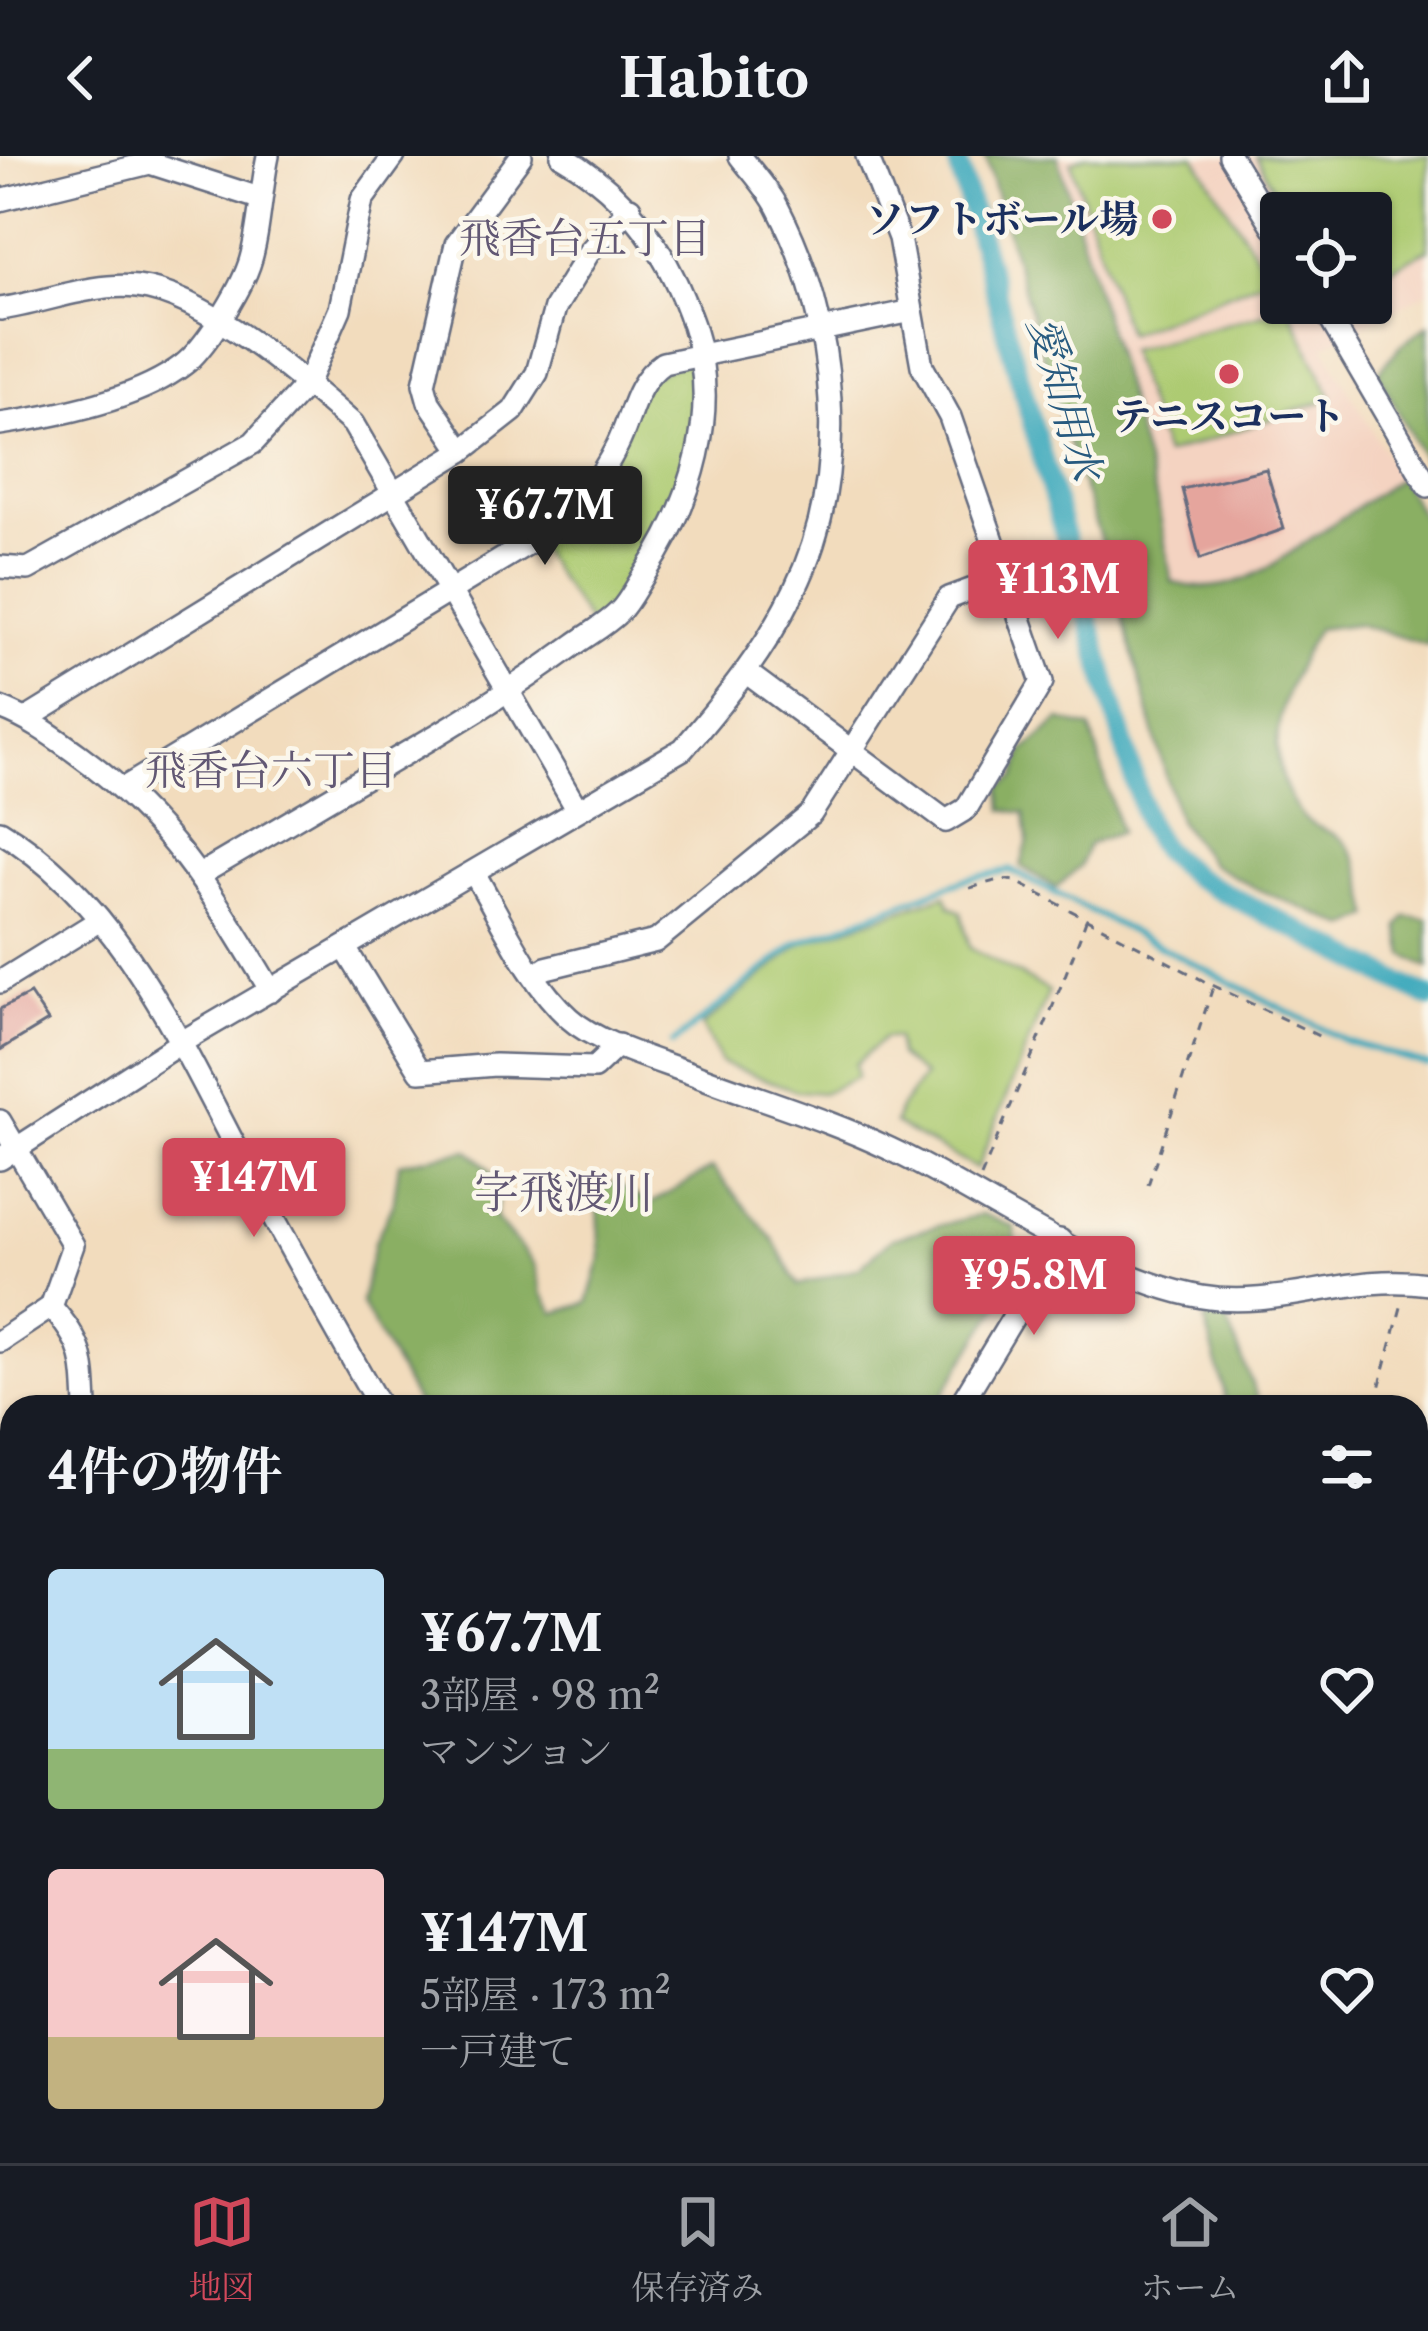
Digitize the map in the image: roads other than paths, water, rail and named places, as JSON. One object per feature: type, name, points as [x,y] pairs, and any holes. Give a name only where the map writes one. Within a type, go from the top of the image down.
[{"type":"street","points":[[0,424],[52,416],[139,389],[186,364],[218,321],[250,264],[268,156]]},
{"type":"street","points":[[0,567],[28,568],[254,443],[307,384],[340,309],[362,200],[394,156]]},
{"type":"street","points":[[462,451],[429,402],[424,384],[456,244],[521,156]]},
{"type":"street","points":[[201,874],[508,693],[621,611],[672,532],[706,411],[702,353],[682,293],[655,242],[630,208],[562,156]]},
{"type":"street","points":[[8,1153],[180,1043],[683,749],[747,673],[796,589],[818,521],[831,439],[822,328],[802,260],[776,204],[740,156]]},
{"type":"street","points":[[747,673],[946,821],[966,809],[1042,682],[950,417],[922,366],[899,238],[867,156]]},
{"type":"street","points":[[1230,156],[1260,204]]},
{"type":"street","points":[[0,200],[150,163],[259,198]]},
{"type":"street","points":[[28,718],[462,451],[513,411],[537,373],[555,308],[590,252],[630,208]]},
{"type":"street","points":[[0,308],[135,286],[185,299],[307,384],[352,424],[578,809]]},
{"type":"street","points":[[124,788],[534,542],[576,507],[604,470],[646,377],[674,358],[912,310]]},
{"type":"street","points":[[1333,324],[1428,487]]},
{"type":"street","points":[[535,975],[546,968],[656,941],[811,814],[949,598],[1005,577]]},
{"type":"street","points":[[0,708],[28,718],[124,788],[201,874],[271,991]]},
{"type":"street","points":[[0,831],[46,864],[100,920],[180,1043],[373,1395]]},
{"type":"street","points":[[474,873],[535,975],[570,1020],[618,1045],[885,1147],[1060,1240],[1157,1285],[1218,1299],[1272,1299],[1378,1279],[1419,1283]]},
{"type":"street","points":[[0,982],[100,920]]},
{"type":"street","points":[[345,948],[419,1071],[496,1065],[594,1068],[618,1045]]},
{"type":"street","points":[[0,1121],[8,1153],[73,1245],[52,1306],[0,1341]]},
{"type":"street","points":[[966,1395],[1060,1240]]},
{"type":"street","points":[[52,1306],[73,1330],[83,1354],[85,1395]]},
{"type":"waterway","name":"愛知用水","points":[[956,156],[1147,824],[1162,849],[1194,877],[1428,997]]},
{"type":"waterway","points":[[672,1044],[797,943],[966,879],[1010,870],[1346,1041],[1428,1065]]},
{"type":"place","name":"ソフトボール場","points":[[1162,219]]},
{"type":"place","name":"テニスコート","points":[[1229,374]]},
{"type":"district","name":"飛香台五丁目","points":[[585,238]]},
{"type":"district","name":"飛香台六丁目","points":[[271,770]]},
{"type":"district","name":"字飛渡川","points":[[564,1192]]}]
